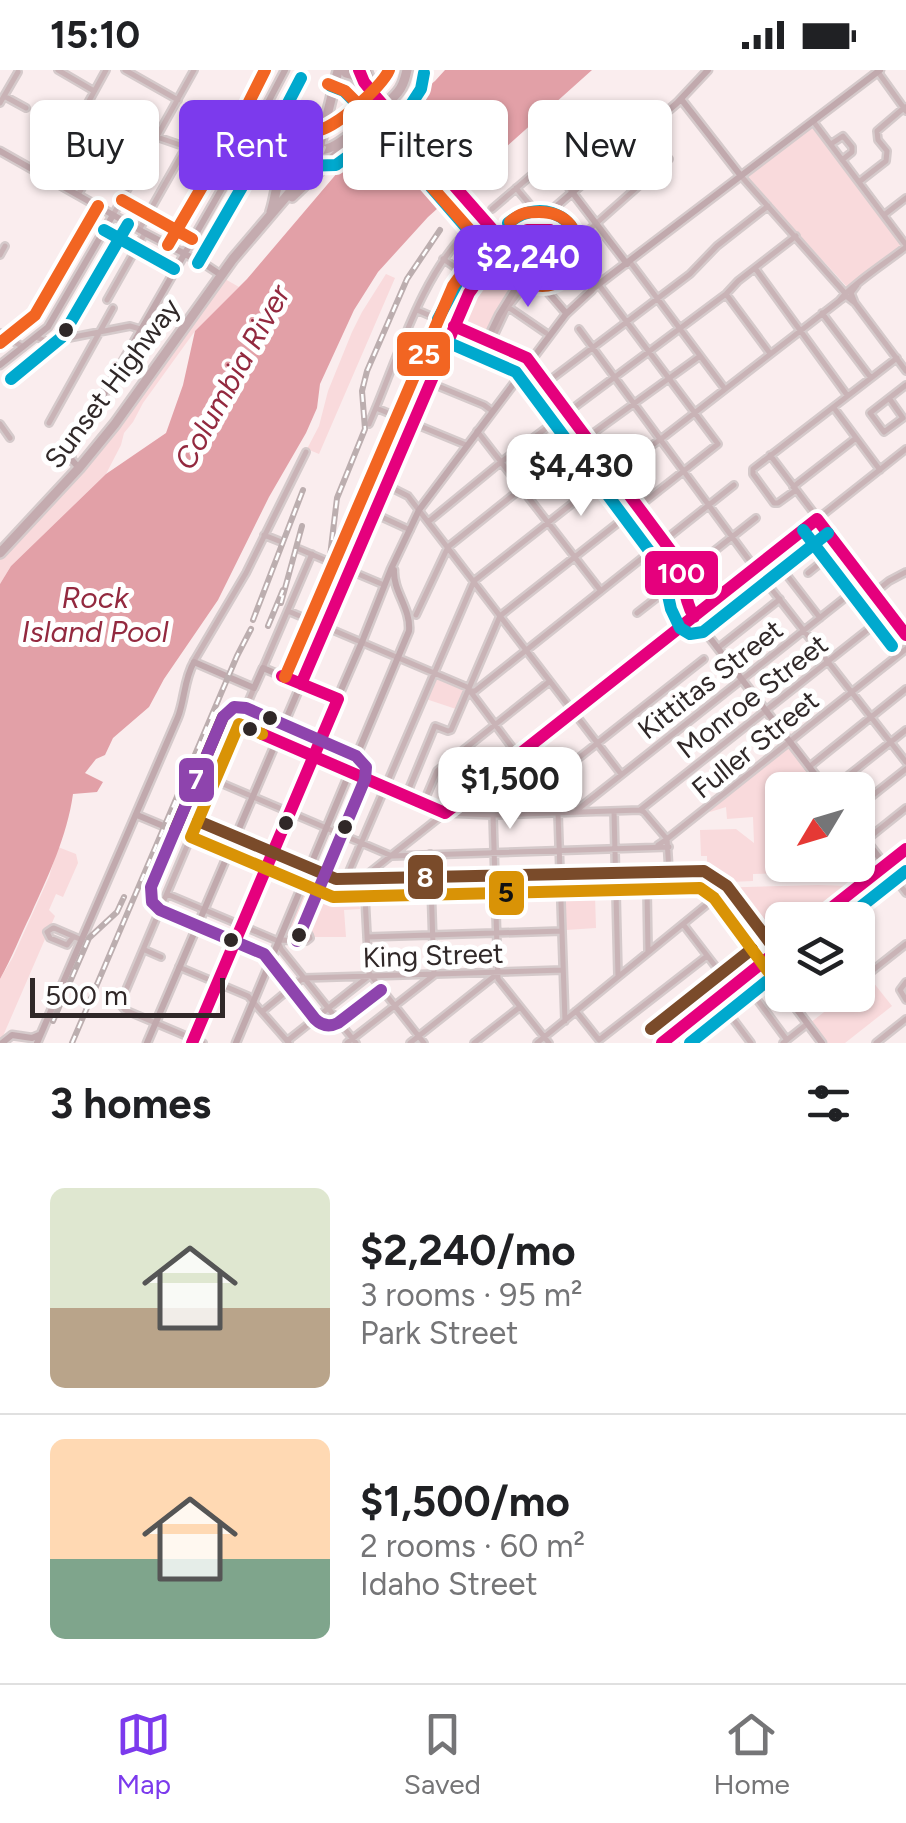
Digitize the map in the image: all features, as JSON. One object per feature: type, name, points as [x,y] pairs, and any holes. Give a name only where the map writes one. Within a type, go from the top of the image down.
[{"type":"highway","points":[[364,70],[376,97]]},
{"type":"highway","points":[[323,149],[347,136],[397,94],[409,70]]},
{"type":"highway","points":[[261,227],[398,96],[406,85],[409,70]]},
{"type":"highway","points":[[340,74],[353,75],[376,97]]},
{"type":"highway","points":[[340,74],[360,83]]},
{"type":"highway","name":"Sunset Highway","points":[[323,133],[340,74]]},
{"type":"highway","points":[[261,227],[271,212],[276,190]]},
{"type":"highway","name":"Sunset Highway","points":[[0,553],[115,424],[221,275],[292,190]]},
{"type":"main road","points":[[269,100],[285,70]]},
{"type":"main road","points":[[147,1043],[473,287],[527,230],[680,99],[708,70]]},
{"type":"main road","points":[[529,360],[565,312],[879,71]]},
{"type":"main road","points":[[376,97],[565,312]]},
{"type":"main road","points":[[680,99],[741,176]]},
{"type":"main road","points":[[0,152],[221,275]]},
{"type":"main road","points":[[79,468],[70,455],[220,190]]},
{"type":"main road","points":[[572,192],[622,260],[617,272]]},
{"type":"main road","points":[[473,287],[486,246],[482,221],[474,208]]},
{"type":"main road","points":[[0,365],[48,327],[113,215]]},
{"type":"main road","points":[[515,254],[538,268],[550,266],[558,259],[561,248],[554,233],[546,229],[527,230]]},
{"type":"main road","points":[[616,250],[629,263]]},
{"type":"main road","points":[[489,341],[499,315],[520,281],[515,254]]},
{"type":"main road","points":[[192,1041],[419,510],[565,312]]},
{"type":"main road","points":[[454,326],[529,360],[682,568],[685,601],[694,617],[814,772]]},
{"type":"main road","points":[[395,564],[395,584],[404,602]]},
{"type":"main road","points":[[236,1043],[409,631],[413,616],[392,584],[385,585]]},
{"type":"main road","points":[[38,1043],[78,938],[138,815],[182,706],[194,662],[254,688],[263,668],[301,684]]},
{"type":"main road","points":[[138,815],[338,898],[692,887],[707,891],[714,898],[765,967]]},
{"type":"main road","points":[[839,902],[885,866],[875,852]]},
{"type":"main road","points":[[754,951],[765,957]]},
{"type":"main road","points":[[662,1043],[672,1040],[765,961]]},
{"type":"main road","points":[[799,1012],[822,1043]]},
{"type":"main road","points":[[2,1043],[12,1035],[32,1038],[43,1030]]},
{"type":"street","points":[[58,70],[94,91]]},
{"type":"street","points":[[78,196],[105,149],[106,142],[100,136],[78,123],[106,70]]},
{"type":"street","points":[[125,70],[178,100]]},
{"type":"street","points":[[159,133],[194,70]]},
{"type":"street","points":[[859,182],[887,158],[886,149],[876,137],[878,129],[906,109],[879,71]]},
{"type":"street","points":[[18,72],[2,99],[26,108]]},
{"type":"street","points":[[338,898],[474,581],[906,246],[812,121]]},
{"type":"street","points":[[830,145],[844,136],[851,144],[852,152],[842,160]]},
{"type":"street","points":[[107,300],[179,160]]},
{"type":"street","points":[[492,209],[548,161],[572,192]]},
{"type":"street","points":[[741,176],[840,284],[906,371]]},
{"type":"street","points":[[516,188],[541,218]]},
{"type":"street","points":[[113,215],[127,190]]},
{"type":"street","points":[[171,234],[196,190]]},
{"type":"street","points":[[406,796],[435,726],[450,731],[500,616],[718,444],[570,249],[634,190]]},
{"type":"street","points":[[884,216],[906,198]]},
{"type":"street","points":[[546,383],[693,272],[716,246],[768,206]]},
{"type":"street","points":[[369,424],[417,310],[444,259],[470,228]]},
{"type":"street","points":[[428,522],[796,236]]},
{"type":"street","points":[[0,255],[5,246]]},
{"type":"street","points":[[444,259],[470,278]]},
{"type":"street","points":[[629,263],[725,389]]},
{"type":"street","points":[[755,268],[848,396]]},
{"type":"street","points":[[489,341],[526,283]]},
{"type":"street","points":[[726,294],[770,353]]},
{"type":"street","points":[[508,306],[546,334]]},
{"type":"street","points":[[48,424],[113,308]]},
{"type":"street","points":[[417,310],[454,326]]},
{"type":"street","points":[[822,313],[871,378]]},
{"type":"street","points":[[36,336],[48,342],[130,326],[140,329]]},
{"type":"street","points":[[579,329],[906,766],[875,792]]},
{"type":"street","points":[[0,332],[24,346]]},
{"type":"street","points":[[413,616],[448,546],[700,356]]},
{"type":"street","points":[[856,438],[776,504],[752,474],[770,455],[896,358]]},
{"type":"street","points":[[393,368],[494,408]]},
{"type":"street","points":[[393,415],[410,375]]},
{"type":"street","points":[[889,398],[903,418],[884,432],[870,413],[889,398],[906,385]]},
{"type":"street","points":[[376,408],[466,445]]},
{"type":"street","points":[[834,408],[880,470]]},
{"type":"street","points":[[0,424],[10,438]]},
{"type":"street","points":[[477,431],[600,591]]},
{"type":"street","points":[[338,898],[906,449]]},
{"type":"street","points":[[194,662],[242,581],[306,452]]},
{"type":"street","points":[[770,455],[906,634]]},
{"type":"street","points":[[386,485],[406,494],[622,774]]},
{"type":"street","points":[[468,690],[475,691],[734,485]]},
{"type":"street","points":[[373,514],[410,530]]},
{"type":"street","points":[[711,604],[689,573],[756,518]]},
{"type":"street","points":[[264,535],[279,541]]},
{"type":"street","points":[[808,573],[839,548]]},
{"type":"street","points":[[299,549],[385,585]]},
{"type":"street","points":[[263,668],[312,554]]},
{"type":"street","points":[[772,556],[820,618]]},
{"type":"street","points":[[874,593],[906,572]]},
{"type":"street","name":"Kittitas Street","points":[[574,812],[866,582]]},
{"type":"street","points":[[637,613],[672,584],[684,584]]},
{"type":"street","points":[[718,648],[780,599]]},
{"type":"street","points":[[685,601],[692,610],[701,611]]},
{"type":"street","points":[[288,611],[467,687],[555,805],[564,1020]]},
{"type":"street","name":"Monroe Street","points":[[640,810],[889,613]]},
{"type":"street","points":[[898,625],[906,619]]},
{"type":"street","name":"Fuller Street","points":[[654,848],[906,650]]},
{"type":"street","points":[[533,794],[704,659]]},
{"type":"street","points":[[423,804],[438,770],[550,680]]},
{"type":"street","points":[[301,684],[338,699]]},
{"type":"street","points":[[203,1043],[120,1005],[254,688]]},
{"type":"street","points":[[809,766],[906,690]]},
{"type":"street","points":[[240,724],[445,814],[640,810],[667,838],[670,888]]},
{"type":"street","points":[[852,772],[906,730]]},
{"type":"street","points":[[195,772],[392,856],[669,847]]},
{"type":"street","points":[[511,802],[519,814]]},
{"type":"street","points":[[875,833],[906,808]]},
{"type":"street","points":[[614,811],[618,976]]},
{"type":"street","points":[[493,815],[498,978],[547,1040]]},
{"type":"street","points":[[906,850],[885,866],[906,894]]},
{"type":"street","points":[[278,941],[352,1041],[434,974],[430,854]]},
{"type":"street","points":[[350,897],[354,886]]},
{"type":"street","points":[[647,889],[648,952]]},
{"type":"street","points":[[167,894],[278,941],[301,940]]},
{"type":"street","points":[[366,897],[370,976],[424,1043]]},
{"type":"street","points":[[537,1043],[547,1040],[564,1020],[710,902]]},
{"type":"street","points":[[684,924],[732,988]]},
{"type":"street","points":[[52,928],[78,938],[67,946],[47,932],[52,928]]},
{"type":"street","points":[[367,937],[562,931]]},
{"type":"street","points":[[875,968],[906,944]]},
{"type":"street","points":[[144,950],[161,957]]},
{"type":"street","points":[[576,1011],[600,1042],[708,956]]},
{"type":"street","points":[[179,967],[254,999],[287,1042],[370,976]]},
{"type":"street","name":"King Street","points":[[304,978],[563,970]]},
{"type":"street","points":[[410,1043],[498,974]]},
{"type":"street","points":[[263,1011],[304,978]]},
{"type":"street","points":[[742,979],[786,1041],[808,1024]]},
{"type":"street","points":[[906,982],[900,990],[906,1000]]},
{"type":"street","points":[[718,998],[751,1043]]},
{"type":"street","points":[[474,1043],[520,1006]]},
{"type":"street","points":[[876,1043],[906,1019]]},
{"type":"shaded area","points":[[810,125],[900,244],[848,288],[747,178]]},
{"type":"shaded area","points":[[507,253],[516,266],[518,280],[489,330],[480,334],[465,326],[463,319],[479,285]]},
{"type":"shaded area","points":[[386,274],[395,278],[319,454],[307,449],[319,426],[328,391],[352,332]]},
{"type":"shaded area","points":[[225,279],[239,287],[195,331],[143,403],[106,474],[11,566],[0,584],[0,556],[92,457]]},
{"type":"shaded area","points":[[435,677],[465,689],[456,709],[426,699]]},
{"type":"shaded area","points":[[787,746],[808,772],[765,772],[765,874],[753,874],[753,881],[707,883],[707,856],[701,856],[700,830],[736,829],[754,843],[753,817],[727,819],[726,807],[708,810]]},
{"type":"shaded area","points":[[58,847],[76,854],[78,863],[63,897],[56,894],[49,910],[55,916],[0,1043],[0,979],[49,877]]},
{"type":"shaded area","points":[[853,886],[833,902],[765,902],[765,955],[713,888]]},
{"type":"shaded area","points":[[305,890],[338,902],[359,901],[360,909],[344,910],[346,937],[311,937],[303,931],[299,936],[284,935]]},
{"type":"shaded area","points":[[595,895],[596,928],[566,930],[565,896]]},
{"type":"shaded area","points":[[875,985],[892,1006],[845,1043],[826,1043],[810,1023],[824,1012],[875,1012]]},
{"type":"water","name":"Rock Island Pool","points":[[445,70],[592,70],[559,100],[528,100],[528,127],[508,145],[508,100],[412,100]]},
{"type":"water","name":"Rock Island Pool","points":[[343,166],[343,190],[458,190],[378,272],[354,310],[320,384],[317,408],[306,433],[218,600],[149,707],[113,738],[105,755],[96,759],[85,773],[103,782],[97,792],[73,794],[56,856],[0,979],[0,584],[11,566],[106,474],[166,433],[183,385],[195,331],[247,279]]},
{"type":"railway","points":[[330,556],[337,498],[365,429],[362,391],[367,371],[407,279],[440,230]]},
{"type":"railway","points":[[253,620],[303,490]]},
{"type":"railway","points":[[281,603],[302,526]]},
{"type":"railway","points":[[268,626],[283,590]]},
{"type":"railway","points":[[72,1043],[251,629]]},
{"type":"railway","points":[[53,1021],[89,938],[117,912],[124,897]]},
{"type":"transit line","name":"25","points":[[168,245],[265,70]]},
{"type":"transit line","name":"100","points":[[359,70],[376,97],[508,247]]},
{"type":"transit line","name":"25","points":[[323,129],[356,106],[389,70]]},
{"type":"transit line","points":[[323,165],[336,165],[410,106],[421,89],[424,73]]},
{"type":"transit line","points":[[198,263],[301,78]]},
{"type":"transit line","name":"25","points":[[285,677],[453,286],[484,246],[363,109],[345,91],[328,84]]},
{"type":"transit line","points":[[331,86],[344,91],[372,119],[483,247],[461,276],[438,319]]},
{"type":"transit line","name":"25","points":[[122,200],[192,239]]},
{"type":"transit line","name":"25","points":[[0,343],[35,315],[98,206]]},
{"type":"transit line","points":[[508,223],[529,212],[552,213],[567,222],[576,236],[577,251],[573,265],[563,277],[549,284],[530,283],[508,272]]},
{"type":"transit line","name":"25","points":[[509,271],[530,284],[548,286],[562,280],[577,254],[577,239],[571,226],[558,216],[530,212],[510,222]]},
{"type":"transit line","points":[[11,379],[62,337],[128,224]]},
{"type":"transit line","points":[[104,230],[174,269]]},
{"type":"transit line","name":"100","points":[[527,230],[550,230],[557,236],[561,249],[555,263],[529,264],[508,247],[527,230]]},
{"type":"transit line","name":"100","points":[[301,684],[469,293],[508,247]]},
{"type":"transit line","name":"100","points":[[454,326],[527,358],[677,559],[694,617]]},
{"type":"transit line","points":[[447,342],[516,372],[662,568],[671,609],[680,628],[690,634],[703,632],[828,533]]},
{"type":"transit line","name":"100","points":[[817,519],[906,635]]},
{"type":"transit line","name":"100","points":[[445,813],[817,519]]},
{"type":"transit line","points":[[803,530],[892,646]]},
{"type":"transit line","name":"100","points":[[192,1043],[338,699],[282,676]]},
{"type":"transit line","name":"7","points":[[297,941],[365,779],[366,767],[356,756],[246,708],[234,707],[223,717],[151,887],[152,902],[160,910],[264,954],[323,1024],[338,1023],[381,990]]},
{"type":"transit line","name":"8","points":[[175,830],[223,717]]},
{"type":"transit line","name":"5","points":[[262,734],[239,724],[191,837],[333,897],[700,888],[714,898],[765,967]]},
{"type":"transit line","name":"100","points":[[262,734],[445,813]]},
{"type":"transit line","name":"8","points":[[198,821],[336,879],[704,871],[727,886],[765,936]]},
{"type":"transit line","name":"100","points":[[839,902],[906,849]]},
{"type":"transit line","points":[[867,902],[906,871]]},
{"type":"transit line","name":"8","points":[[651,1029],[752,949]]},
{"type":"transit line","name":"100","points":[[662,1043],[765,961]]},
{"type":"transit line","points":[[690,1043],[765,983]]},
{"type":"water label","name":"Columbia River","points":[[232,377]]}]
